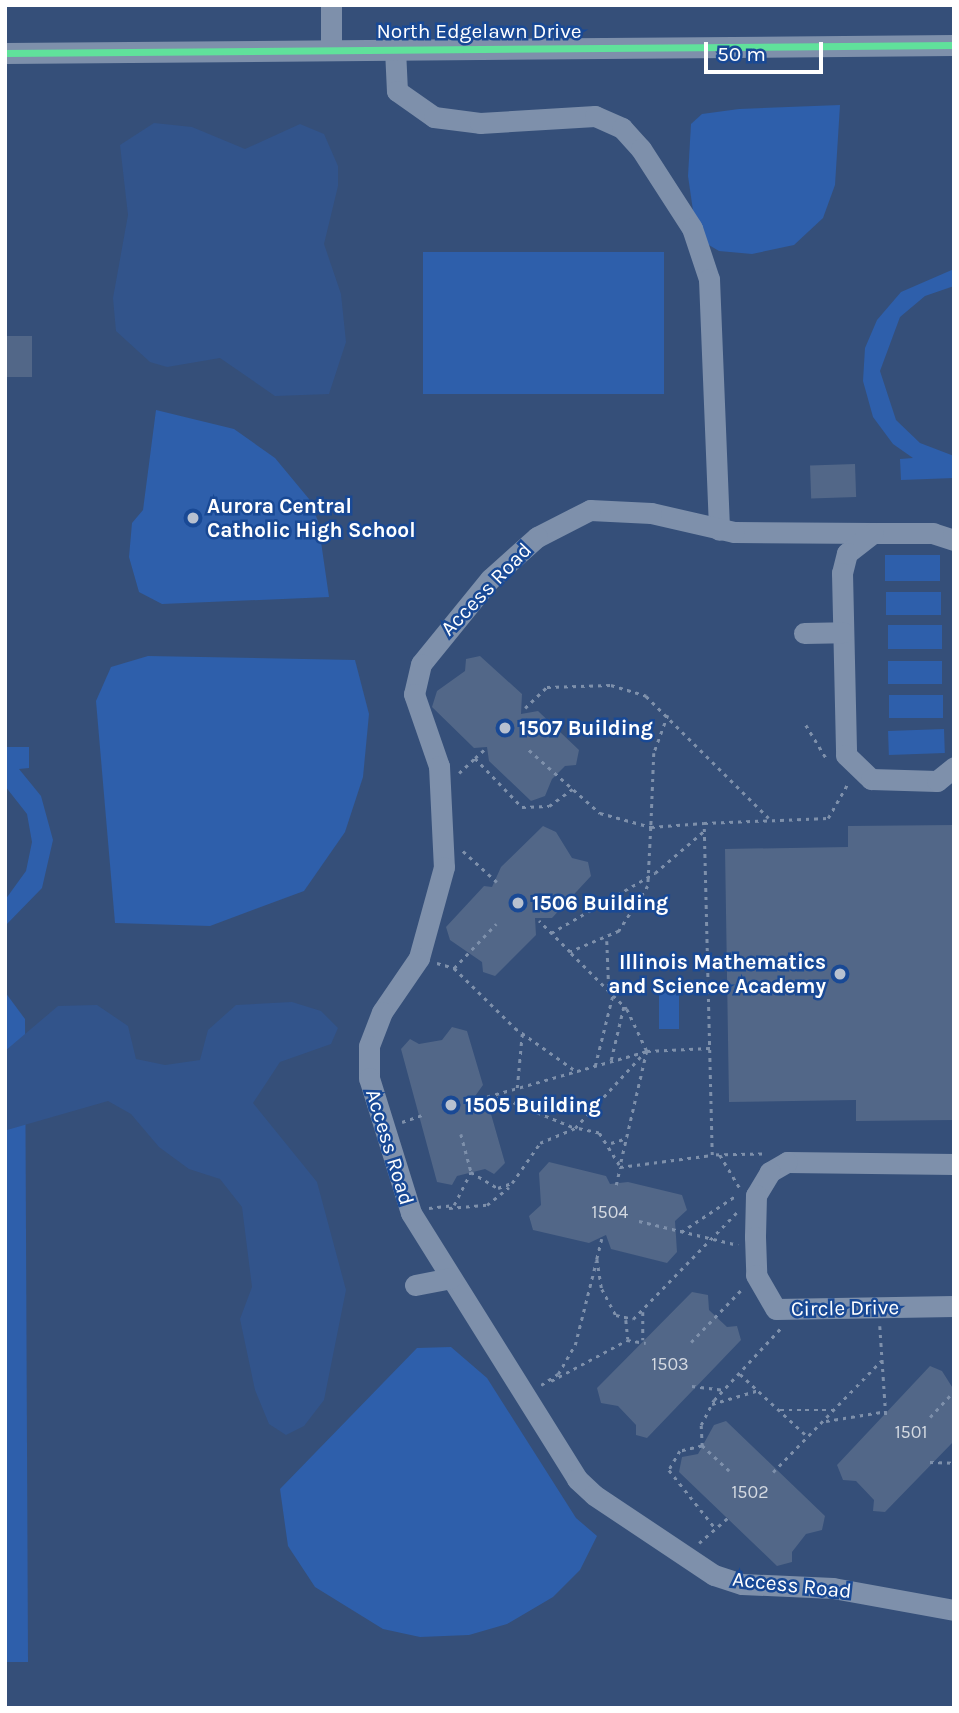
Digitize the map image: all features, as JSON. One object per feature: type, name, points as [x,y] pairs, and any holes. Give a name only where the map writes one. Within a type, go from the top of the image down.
[{"type":"street","points":[[331,5],[331,50]]},
{"type":"street","name":"North Edgelawn Drive","points":[[5,53],[954,45]]},
{"type":"street","points":[[395,50],[397,91],[434,117],[480,123],[595,116],[622,128],[641,149],[692,228],[709,279],[719,530]]},
{"type":"street","name":"Access Road","points":[[954,540],[944,532],[719,530],[651,513],[590,510],[537,537],[444,629],[421,664],[414,694],[441,779],[446,835],[444,867],[419,958],[382,1012],[369,1046],[369,1078],[409,1206],[450,1278],[577,1479],[670,1547],[742,1584],[833,1588],[954,1610]]},
{"type":"street","points":[[873,533],[847,553],[843,632],[847,776],[901,782],[937,781],[954,768]]},
{"type":"street","points":[[804,633],[843,632]]},
{"type":"street","points":[[750,1194],[781,1166],[954,1164]]},
{"type":"street","name":"Circle Drive","points":[[750,1194],[756,1275],[776,1309],[954,1306]]},
{"type":"street","points":[[415,1285],[450,1278]]},
{"type":"path","points":[[525,708],[547,687],[611,685],[646,696],[769,818]]},
{"type":"path","points":[[570,953],[607,941],[637,911],[651,875],[654,753],[668,715]]},
{"type":"path","points":[[806,725],[831,764]]},
{"type":"path","points":[[441,779],[461,773],[484,750]]},
{"type":"path","points":[[529,750],[610,819],[651,827],[769,818],[828,818],[847,776]]},
{"type":"path","points":[[475,758],[522,807],[548,806],[572,789]]},
{"type":"path","points":[[704,823],[712,1155]]},
{"type":"path","points":[[551,934],[651,875],[704,831]]},
{"type":"path","points":[[446,835],[497,881]]},
{"type":"path","points":[[539,920],[624,1005],[647,1051],[616,1185]]},
{"type":"path","points":[[454,968],[496,924]]},
{"type":"path","points":[[607,941],[608,990]]},
{"type":"path","points":[[419,958],[454,968],[523,1034],[576,1071]]},
{"type":"path","points":[[595,1066],[613,994]]},
{"type":"path","points":[[610,1061],[624,1005]]},
{"type":"path","points":[[517,1088],[523,1034]]},
{"type":"path","points":[[479,1099],[647,1051],[710,1048]]},
{"type":"path","points":[[409,1206],[449,1208],[487,1205],[512,1183],[540,1143],[575,1128],[647,1051]]},
{"type":"path","points":[[494,1095],[575,1128],[599,1133],[610,1143],[620,1167]]},
{"type":"path","points":[[461,1134],[471,1172],[491,1187],[512,1183]]},
{"type":"path","points":[[610,1143],[627,1138]]},
{"type":"path","points":[[620,1167],[712,1155],[769,1154],[781,1166]]},
{"type":"path","points":[[720,1155],[750,1194]]},
{"type":"path","points":[[449,1208],[471,1172]]},
{"type":"path","points":[[681,1231],[750,1194]]},
{"type":"path","points":[[626,1320],[643,1312],[750,1194]]},
{"type":"path","points":[[639,1222],[755,1250]]},
{"type":"path","points":[[551,1381],[575,1345],[602,1239]]},
{"type":"path","points":[[597,1259],[609,1306],[626,1320],[627,1340]]},
{"type":"path","points":[[691,1342],[756,1275]]},
{"type":"path","points":[[880,1308],[881,1412],[886,1418]]},
{"type":"path","points":[[729,1471],[702,1446],[698,1437],[711,1405],[797,1310]]},
{"type":"path","points":[[519,1388],[551,1381],[627,1340],[645,1341],[643,1312]]},
{"type":"path","points":[[773,1472],[807,1436],[837,1410],[881,1361]]},
{"type":"path","points":[[740,1373],[807,1436]]},
{"type":"path","points":[[692,1386],[723,1390]]},
{"type":"path","points":[[711,1405],[758,1390]]},
{"type":"path","points":[[930,1417],[954,1391]]},
{"type":"path","points":[[777,1409],[837,1410]]},
{"type":"path","points":[[822,1422],[881,1412]]},
{"type":"path","points":[[702,1446],[680,1451],[669,1470],[716,1529]]},
{"type":"path","points":[[930,1462],[954,1463]]},
{"type":"path","points":[[670,1547],[702,1542],[730,1516]]},
{"type":"shaded area","points":[[840,105],[835,185],[823,218],[794,245],[752,254],[719,251],[697,238],[688,176],[691,124],[702,114],[739,109]]},
{"type":"shaded area","points":[[154,123],[192,127],[245,149],[300,124],[324,134],[338,166],[338,186],[324,244],[341,294],[346,342],[329,394],[275,396],[220,358],[167,367],[150,362],[116,331],[113,298],[128,215],[120,145]]},
{"type":"shaded area","points":[[423,252],[664,252],[664,394],[423,394]]},
{"type":"shaded area","points":[[954,269],[954,286],[925,296],[900,317],[880,371],[896,420],[920,443],[954,456],[954,478],[901,480],[900,459],[913,458],[893,444],[873,417],[863,381],[865,348],[877,320],[901,292]]},
{"type":"shaded area","points":[[156,410],[234,429],[275,458],[309,499],[318,521],[329,597],[162,604],[139,592],[129,557],[132,523],[143,510]]},
{"type":"shaded area","points":[[885,555],[940,555],[940,581],[885,581]]},
{"type":"shaded area","points":[[886,592],[941,592],[941,615],[886,615]]},
{"type":"shaded area","points":[[888,625],[942,625],[942,649],[888,649]]},
{"type":"shaded area","points":[[148,656],[355,660],[369,714],[363,777],[345,832],[304,891],[210,926],[115,923],[96,701],[111,667]]},
{"type":"shaded area","points":[[888,661],[942,661],[942,684],[888,684]]},
{"type":"shaded area","points":[[889,695],[943,695],[943,718],[889,718]]},
{"type":"shaded area","points":[[944,729],[945,753],[889,755],[888,731]]},
{"type":"shaded area","points":[[5,747],[29,747],[29,768],[19,769],[41,796],[53,840],[42,888],[5,926],[5,900],[26,871],[32,842],[27,814],[5,786]]},
{"type":"shaded area","points":[[659,988],[679,988],[679,1029],[659,1029]]},
{"type":"shaded area","points":[[5,992],[25,1019],[28,1662],[5,1662]]},
{"type":"shaded area","points":[[292,1002],[321,1011],[338,1028],[331,1044],[280,1062],[253,1103],[317,1182],[346,1290],[324,1400],[304,1426],[286,1435],[269,1424],[255,1390],[240,1319],[252,1287],[242,1207],[220,1179],[189,1169],[159,1147],[131,1114],[108,1101],[7,1130],[5,1051],[58,1006],[97,1005],[128,1026],[136,1059],[165,1065],[200,1060],[208,1030],[236,1005]]},
{"type":"shaded area","points":[[451,1347],[487,1378],[576,1518],[597,1536],[580,1570],[553,1597],[507,1624],[469,1635],[420,1637],[383,1629],[315,1587],[288,1546],[280,1489],[417,1348]]},
{"type":"building","points":[[5,336],[32,336],[32,377],[5,377]]},
{"type":"building","points":[[855,464],[856,497],[811,499],[810,466]]},
{"type":"building","name":"1507 Building","points":[[480,656],[522,694],[521,714],[538,711],[579,750],[576,765],[565,766],[552,779],[545,796],[531,801],[489,761],[487,747],[474,748],[432,707],[437,691],[465,671],[466,659]]},
{"type":"building","name":"Illinois Mathematics and Science Academy","points":[[954,825],[954,1120],[856,1121],[856,1100],[729,1102],[725,849],[848,847],[848,826]]},
{"type":"building","name":"1506 Building","points":[[543,826],[556,832],[572,858],[588,862],[591,876],[552,918],[535,918],[536,935],[495,976],[483,972],[482,962],[450,940],[446,927],[484,886],[492,887],[501,867]]},
{"type":"building","name":"1505 Building","points":[[452,1027],[467,1031],[483,1085],[473,1099],[489,1107],[505,1163],[494,1174],[485,1169],[457,1176],[452,1185],[437,1182],[401,1049],[410,1039],[419,1044],[442,1040]]},
{"type":"building","points":[[549,1162],[606,1176],[610,1184],[628,1182],[682,1195],[687,1210],[675,1221],[677,1252],[667,1263],[611,1249],[606,1235],[589,1243],[533,1230],[529,1216],[541,1205],[539,1173]]},
{"type":"building","points":[[692,1292],[708,1295],[709,1310],[727,1327],[737,1326],[741,1340],[647,1438],[636,1435],[636,1425],[618,1406],[601,1403],[597,1388]]},
{"type":"building","points":[[930,1366],[942,1371],[954,1390],[954,1441],[885,1512],[873,1511],[874,1500],[856,1481],[843,1480],[837,1465]]},
{"type":"building","points":[[726,1421],[825,1516],[822,1530],[806,1534],[792,1552],[792,1562],[777,1566],[679,1472],[682,1457],[698,1454],[714,1425]]},
{"type":"cycle path","points":[[5,53],[954,45]]},
{"type":"place","name":"Aurora Central Catholic High School","points":[[193,518]]},
{"type":"place","name":"1507 Building","points":[[505,728]]},
{"type":"place","name":"1506 Building","points":[[518,903]]},
{"type":"place","name":"Illinois Mathematics and Science Academy","points":[[840,974]]},
{"type":"place","name":"1505 Building","points":[[451,1105]]}]
